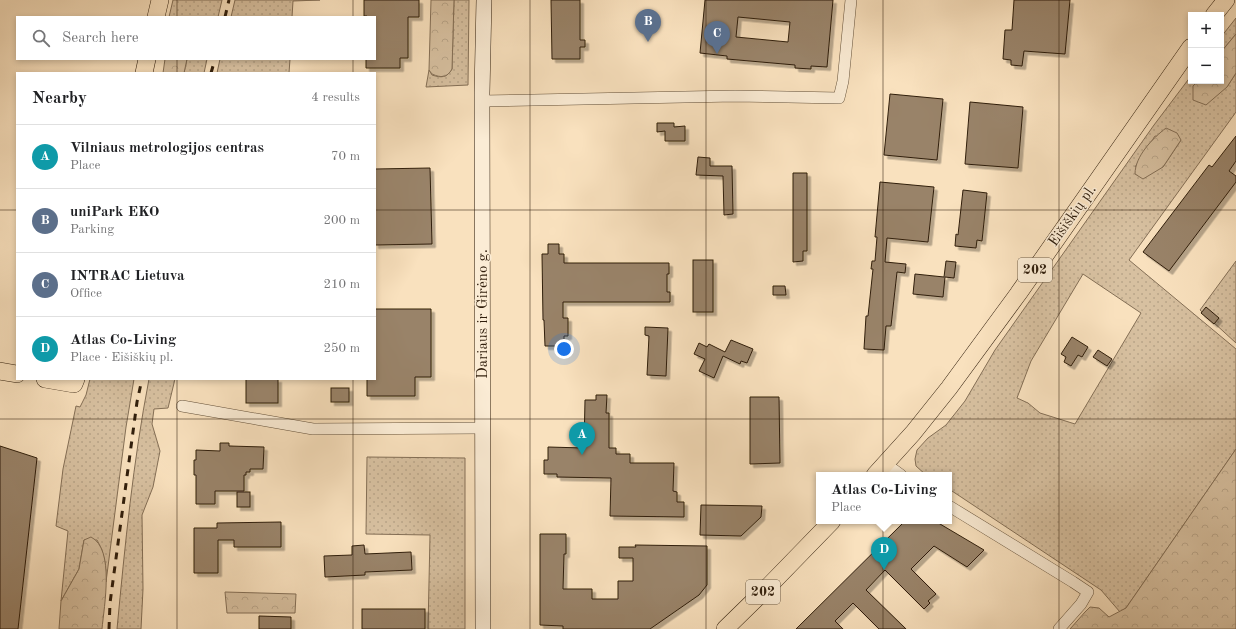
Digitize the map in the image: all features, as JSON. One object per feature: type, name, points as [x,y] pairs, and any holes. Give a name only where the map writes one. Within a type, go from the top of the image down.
[{"type":"main road","points":[[156,16],[160,0]]},
{"type":"main road","name":"Dariaus ir Girėno g.","points":[[483,629],[482,101],[484,0]]},
{"type":"main road","points":[[1216,12],[1226,0]]},
{"type":"main road","name":"Eišiškių pl.","points":[[880,469],[949,388],[1040,262],[1190,48]]},
{"type":"main road","points":[[144,72],[147,60]]},
{"type":"main road","points":[[0,371],[16,374]]},
{"type":"main road","points":[[55,380],[75,382]]},
{"type":"main road","name":"202","points":[[725,629],[829,524]]},
{"type":"street","points":[[482,101],[735,96],[839,98],[843,81],[851,0]]},
{"type":"street","points":[[182,406],[313,429],[483,428]]},
{"type":"street","points":[[880,469],[890,472]]},
{"type":"street","points":[[952,508],[1088,592],[1081,604],[1059,629]]},
{"type":"green space","points":[[173,0],[222,0],[218,16],[169,16]]},
{"type":"green space","points":[[235,0],[320,0],[293,1],[292,16],[231,16]]},
{"type":"green space","points":[[431,0],[454,0],[452,69],[446,76],[432,74],[429,70]]},
{"type":"green space","points":[[454,0],[469,0],[468,85],[426,87],[429,70],[432,75],[441,77],[446,76],[452,69]]},
{"type":"green space","points":[[1236,18],[1236,34],[1224,48],[1224,33]]},
{"type":"green space","points":[[1236,34],[1236,73],[1227,87],[1206,105],[1193,100],[1193,86],[1195,84],[1224,84],[1224,48]]},
{"type":"green space","points":[[165,60],[187,60],[184,72],[163,72]]},
{"type":"green space","points":[[187,60],[207,60],[204,72],[184,72]]},
{"type":"green space","points":[[220,60],[290,60],[289,72],[217,72]]},
{"type":"green space","points":[[1236,73],[1236,112],[1129,260],[1236,349],[1236,449],[1126,608],[1120,612],[1101,590],[952,491],[952,472],[923,472],[916,466],[915,459],[917,450],[928,438],[946,425],[965,401],[995,350],[1154,125],[1188,80],[1188,84],[1195,84],[1193,86],[1227,87]],"holes":[[[1155,136],[1181,140],[1163,167],[1135,167]],[[1083,274],[1141,313],[1075,424],[1040,413],[1028,403],[1017,398],[1031,361]]]},
{"type":"green space","points":[[1166,128],[1177,133],[1181,140],[1163,167],[1143,179],[1135,174],[1141,154],[1150,142]]},
{"type":"green space","points":[[1236,261],[1236,343],[1200,310]]},
{"type":"green space","points":[[90,380],[134,380],[126,427],[106,582],[106,571],[102,550],[97,540],[84,540],[79,569],[61,601],[68,531],[56,526],[63,469],[76,406],[80,407],[86,395]]},
{"type":"green space","points":[[149,380],[175,380],[168,408],[154,409],[152,424],[160,451],[153,487],[142,515],[143,589],[141,629],[117,629],[126,535],[143,410]]},
{"type":"green space","points":[[1236,449],[1236,629],[1070,629],[1090,607],[1099,608],[1109,617],[1126,608]]},
{"type":"green space","points":[[367,457],[465,458],[465,629],[428,629],[430,535],[366,534]]},
{"type":"green space","points":[[91,537],[98,543],[103,553],[106,565],[106,593],[102,629],[59,629],[61,601],[79,569],[84,540]]},
{"type":"green space","points":[[225,592],[296,594],[295,613],[227,613]]},
{"type":"building","points":[[364,0],[419,0],[419,17],[408,17],[408,58],[400,58],[400,68],[366,68],[366,60],[376,60],[376,16],[364,16]]},
{"type":"building","points":[[551,0],[580,0],[580,40],[585,40],[585,47],[580,47],[580,59],[552,59]]},
{"type":"building","points":[[705,0],[833,0],[827,67],[811,66],[811,69],[795,68],[795,65],[727,59],[727,56],[700,53]],"holes":[[[738,17],[790,22],[788,42],[736,37]]]},
{"type":"building","points":[[1014,0],[1070,0],[1065,54],[1024,51],[1022,66],[1011,65],[1011,60],[1003,59],[1005,30],[1012,30]]},
{"type":"building","points":[[890,94],[943,99],[937,160],[884,155]]},
{"type":"building","points":[[970,102],[1023,107],[1018,168],[965,164]]},
{"type":"building","points":[[657,123],[674,123],[674,127],[685,126],[685,141],[665,141],[665,131],[657,132]]},
{"type":"building","points":[[1236,136],[1236,161],[1229,171],[1236,176],[1236,182],[1169,271],[1143,252],[1209,165],[1212,167]]},
{"type":"building","points":[[698,157],[710,158],[710,166],[732,166],[733,214],[724,215],[723,176],[696,175]]},
{"type":"building","points":[[430,168],[432,244],[376,245],[376,169]]},
{"type":"building","points":[[793,173],[807,173],[807,251],[803,251],[803,261],[793,262]]},
{"type":"building","points":[[880,182],[934,187],[928,242],[887,238],[885,262],[906,264],[905,273],[897,272],[891,326],[886,326],[884,350],[864,349],[866,316],[868,316],[873,269],[871,269],[872,261],[875,261],[877,237],[875,237]]},
{"type":"building","points":[[963,190],[987,193],[982,241],[977,240],[976,248],[955,246],[956,234],[958,235]]},
{"type":"building","points":[[548,244],[559,244],[559,254],[564,254],[564,263],[669,263],[669,274],[667,274],[667,292],[670,292],[670,302],[563,302],[563,318],[568,318],[568,336],[564,336],[564,346],[545,346],[542,254],[548,254]]},
{"type":"building","points":[[693,260],[713,260],[713,312],[693,312]]},
{"type":"building","points":[[946,261],[956,262],[954,278],[945,277],[943,297],[913,294],[915,274],[944,277]]},
{"type":"building","points":[[773,286],[785,286],[786,295],[773,295]]},
{"type":"building","points":[[1206,307],[1219,318],[1214,324],[1201,313]]},
{"type":"building","points":[[376,309],[431,309],[431,377],[415,377],[415,396],[367,396],[367,380],[376,380]]},
{"type":"building","points":[[645,327],[668,328],[666,376],[647,375],[649,336],[645,335]]},
{"type":"building","points":[[1072,337],[1088,347],[1082,357],[1078,355],[1071,366],[1064,362],[1066,357],[1061,354]]},
{"type":"building","points":[[731,340],[753,349],[747,363],[741,361],[740,364],[723,356],[714,378],[699,371],[705,359],[694,354],[699,343],[707,347],[709,344],[725,352]]},
{"type":"building","points":[[1098,350],[1112,359],[1107,366],[1093,357]]},
{"type":"building","points":[[246,380],[278,380],[278,403],[246,403]]},
{"type":"building","points":[[331,388],[349,388],[349,402],[331,402]]},
{"type":"building","points":[[596,395],[607,395],[606,413],[609,413],[609,448],[616,448],[616,454],[630,454],[630,463],[674,463],[673,491],[677,492],[677,502],[684,502],[684,517],[610,516],[611,478],[557,477],[557,474],[544,474],[544,460],[548,460],[548,447],[584,448],[585,400],[596,400]]},
{"type":"building","points":[[750,397],[779,397],[780,463],[750,464]]},
{"type":"building","points":[[220,443],[229,443],[229,446],[264,447],[263,469],[250,469],[250,472],[246,472],[246,475],[244,475],[244,491],[215,491],[215,504],[196,504],[196,475],[194,475],[194,460],[196,460],[196,450],[220,451]]},
{"type":"building","points":[[0,446],[37,458],[18,629],[0,629]]},
{"type":"building","points":[[237,492],[250,492],[250,507],[237,507]]},
{"type":"building","points":[[701,505],[762,506],[761,517],[741,536],[700,535]]},
{"type":"building","points":[[281,522],[281,547],[234,547],[234,540],[218,540],[218,573],[194,573],[194,528],[217,528],[217,523]]},
{"type":"building","points":[[902,524],[940,524],[984,550],[967,567],[934,546],[911,569],[936,594],[928,601],[930,603],[924,609],[885,570],[866,590],[906,629],[879,629],[853,603],[835,621],[843,629],[796,629]]},
{"type":"building","points":[[540,534],[566,534],[563,589],[592,589],[592,599],[618,599],[618,581],[633,581],[633,558],[619,558],[619,547],[636,547],[635,545],[707,546],[707,585],[699,595],[650,629],[563,629],[563,626],[540,625]]},
{"type":"building","points":[[364,545],[365,554],[411,552],[412,570],[365,572],[365,575],[325,577],[324,556],[352,555],[352,546]]},
{"type":"building","points":[[362,609],[425,609],[425,629],[362,629]]},
{"type":"building","points":[[259,616],[291,617],[291,629],[259,629]]},
{"type":"railway","points":[[225,16],[229,0]]},
{"type":"railway","points":[[211,72],[215,60]]},
{"type":"railway","points":[[109,629],[110,603],[137,402],[142,380]]},
{"type":"place","name":"uniPark EKO","points":[[648,42]]},
{"type":"place","name":"INTRAC Lietuva","points":[[717,54]]},
{"type":"place","name":"Vilniaus metrologijos centras","points":[[582,455]]},
{"type":"place","name":"Atlas Co-Living","points":[[884,570]]}]
